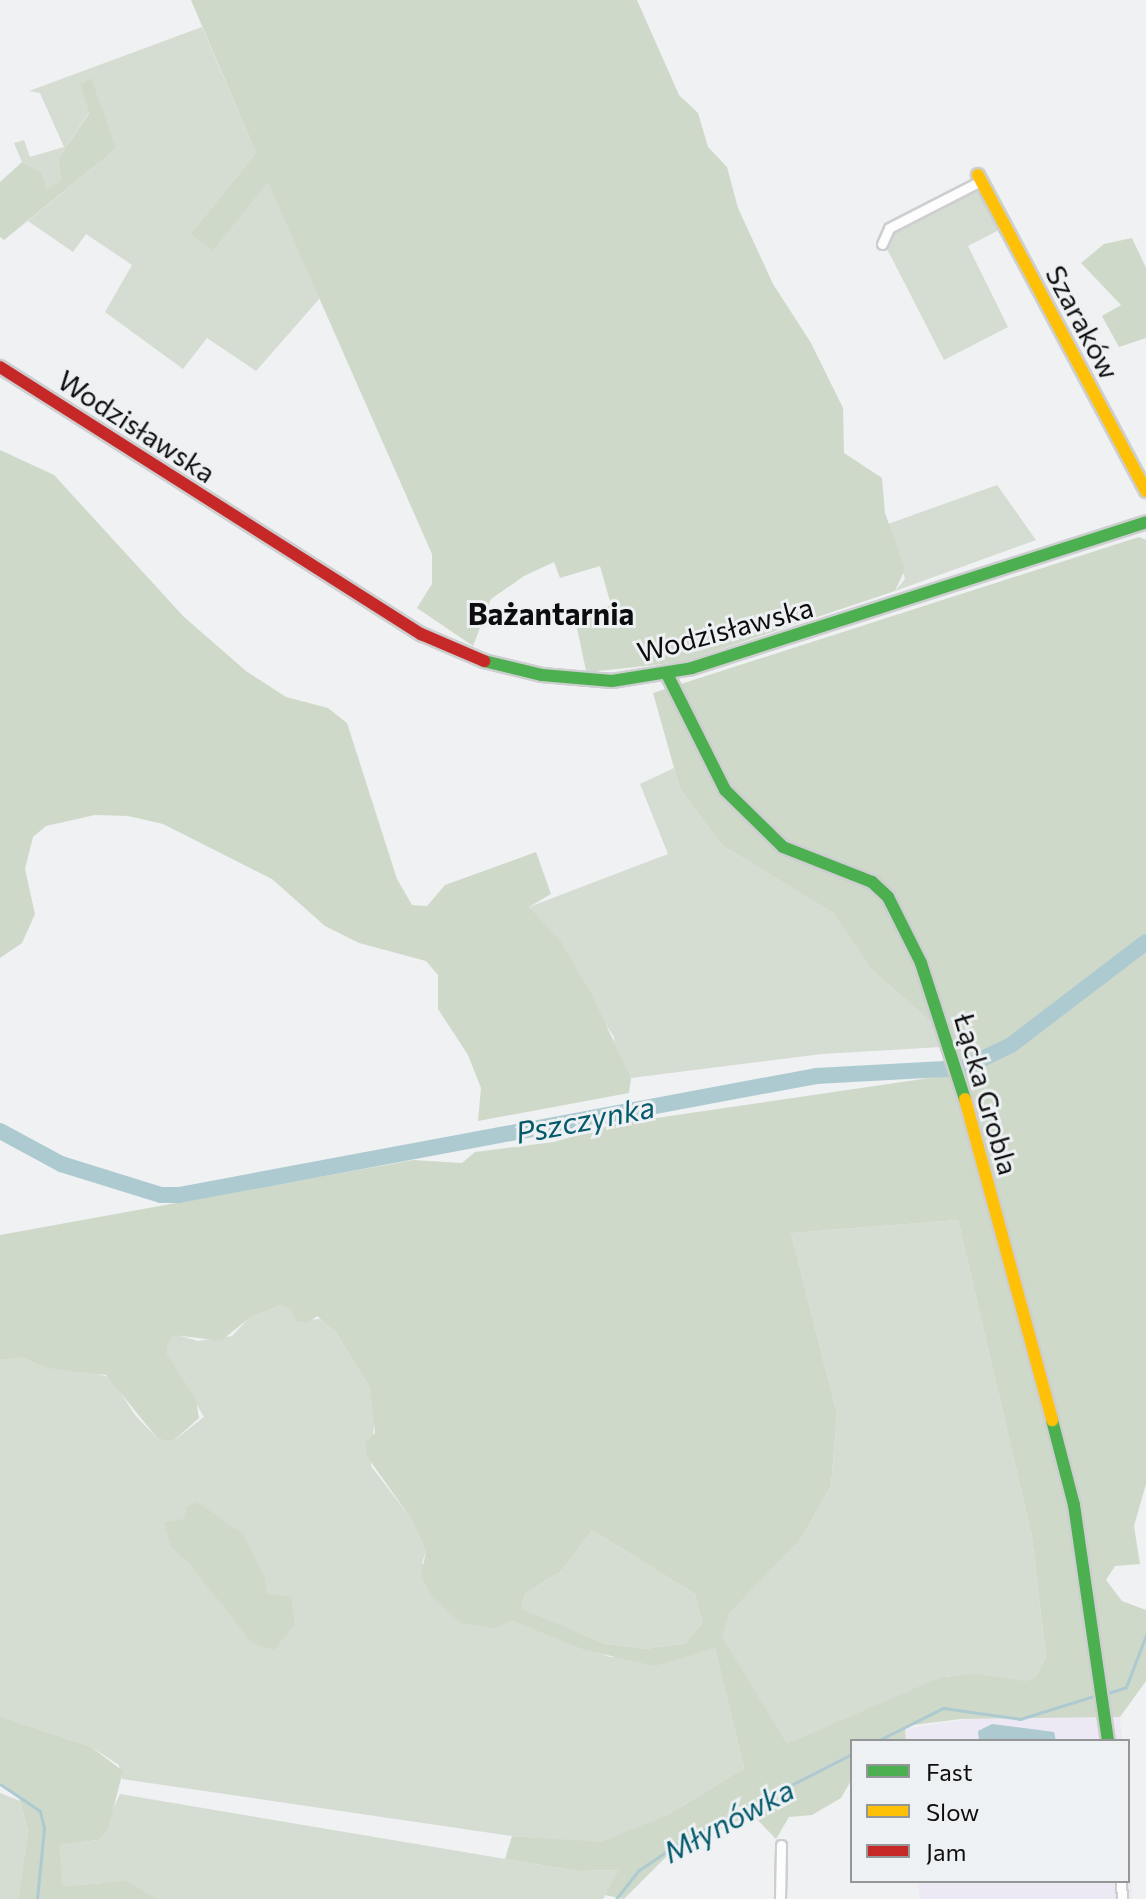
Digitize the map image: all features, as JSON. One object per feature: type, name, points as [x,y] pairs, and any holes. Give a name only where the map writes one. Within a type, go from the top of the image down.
[{"type":"street","points":[[882,244],[889,228],[980,178]]},
{"type":"street","name":"Szaraków","points":[[980,178],[1146,491]]},
{"type":"street","name":"Wodzisławska","points":[[0,367],[385,612],[458,651],[493,665],[564,678],[612,681],[667,674],[781,642],[1146,522]]},
{"type":"street","name":"Łącka Grobla","points":[[667,674],[725,790],[760,830],[783,847],[872,882],[888,897],[921,963],[948,1038],[1074,1505],[1108,1739]]},
{"type":"street","points":[[780,1899],[781,1845]]},
{"type":"shaded area","points":[[202,27],[256,153],[190,234],[213,251],[268,181],[320,298],[256,371],[207,338],[183,369],[105,312],[132,265],[86,234],[73,252],[28,221],[116,149],[80,85],[89,112],[58,159],[61,180],[47,191],[42,172],[22,162],[14,143],[24,140],[30,157],[64,147],[40,93],[29,91]]},
{"type":"shaded area","points":[[980,185],[1003,228],[968,246],[1008,327],[944,360],[884,243],[887,233]]},
{"type":"shaded area","points":[[997,485],[1036,540],[895,591],[905,579],[888,524]]},
{"type":"shaded area","points":[[674,768],[680,789],[723,846],[833,913],[871,969],[940,1030],[941,1047],[822,1054],[631,1078],[615,1052],[614,1037],[529,907],[668,854],[640,784]]},
{"type":"shaded area","points":[[958,1220],[1032,1537],[1046,1658],[1035,1677],[1025,1681],[947,1676],[787,1745],[721,1637],[729,1614],[800,1540],[831,1486],[837,1414],[791,1233]]},
{"type":"shaded area","points":[[280,1305],[292,1309],[296,1321],[320,1319],[336,1333],[370,1388],[375,1409],[371,1466],[410,1517],[426,1551],[422,1563],[496,1628],[513,1621],[610,1657],[715,1647],[744,1768],[671,1813],[601,1843],[512,1836],[122,1779],[119,1765],[91,1747],[0,1716],[0,1360],[23,1358],[46,1368],[82,1369],[111,1378],[135,1415],[158,1439],[172,1442],[204,1417],[167,1354],[166,1344],[174,1334],[198,1341],[232,1336],[248,1319]]},
{"type":"shaded area","points":[[592,1530],[695,1594],[702,1623],[686,1643],[645,1649],[603,1643],[522,1610],[525,1594],[561,1571]]},
{"type":"shaded area","points":[[1120,1717],[1122,1739],[906,1739],[905,1729],[969,1719]]},
{"type":"shaded area","points":[[0,1793],[20,1801],[28,1832],[18,1899],[0,1899]]},
{"type":"shaded area","points":[[120,1794],[576,1871],[620,1870],[603,1899],[155,1899],[102,1883],[63,1886],[60,1845],[98,1840]]},
{"type":"shaded area","points":[[1130,1867],[1132,1899],[920,1899],[918,1883],[1130,1883]]},
{"type":"green space","points":[[191,0],[637,0],[679,95],[698,113],[708,147],[727,167],[738,208],[773,284],[811,343],[843,408],[844,453],[882,478],[885,513],[905,569],[895,591],[683,662],[598,671],[586,671],[575,618],[611,605],[600,566],[560,578],[554,562],[524,576],[491,599],[473,646],[417,608],[432,584],[432,554],[268,182],[213,251],[190,234],[256,153]]},
{"type":"green space","points":[[91,78],[116,149],[4,240],[0,237],[0,182],[22,162],[42,172],[47,190],[61,180],[58,159],[89,113],[80,85]]},
{"type":"green space","points":[[1132,238],[1146,268],[1146,338],[1119,347],[1102,316],[1121,305],[1081,263],[1104,244]]},
{"type":"green space","points":[[0,450],[54,475],[184,617],[246,671],[286,697],[328,708],[347,723],[397,879],[412,905],[427,906],[445,885],[536,852],[551,894],[529,907],[561,942],[592,995],[631,1078],[629,1093],[478,1121],[481,1088],[468,1055],[438,1009],[438,975],[426,961],[359,943],[325,926],[272,879],[163,824],[128,816],[95,815],[46,826],[33,837],[25,869],[35,914],[22,943],[0,958]]},
{"type":"green space","points":[[1139,537],[1146,540],[1146,1484],[1134,1526],[1140,1564],[1115,1566],[1106,1580],[1122,1601],[1146,1610],[1146,1681],[1120,1717],[961,1719],[913,1725],[905,1729],[906,1739],[850,1739],[850,1782],[841,1798],[812,1815],[789,1817],[776,1839],[752,1814],[667,1856],[624,1899],[605,1895],[619,1870],[576,1871],[505,1859],[512,1836],[601,1842],[671,1813],[744,1768],[715,1648],[655,1666],[585,1650],[513,1621],[496,1628],[461,1623],[432,1597],[421,1575],[426,1551],[410,1517],[366,1455],[366,1442],[375,1433],[370,1388],[336,1333],[317,1316],[308,1323],[296,1321],[291,1309],[280,1305],[248,1319],[221,1341],[174,1335],[167,1344],[167,1354],[196,1400],[199,1418],[172,1442],[158,1439],[106,1375],[46,1368],[23,1358],[0,1360],[0,1235],[413,1160],[462,1163],[475,1152],[554,1142],[615,1124],[943,1076],[949,1071],[940,1030],[871,969],[833,913],[723,846],[680,789],[653,693]],"holes":[[[958,1220],[1032,1537],[1046,1658],[1035,1677],[1025,1681],[978,1674],[941,1677],[787,1744],[722,1637],[729,1614],[800,1540],[831,1486],[837,1414],[791,1233]],[[592,1530],[695,1594],[702,1623],[686,1643],[645,1649],[603,1643],[522,1609],[525,1594],[561,1571]]]},
{"type":"green space","points":[[197,1502],[243,1534],[265,1578],[267,1594],[291,1597],[295,1624],[274,1650],[252,1643],[189,1563],[171,1547],[164,1522],[184,1519],[187,1507]]},
{"type":"green space","points":[[0,1716],[91,1747],[123,1771],[108,1829],[98,1840],[60,1845],[63,1886],[127,1881],[156,1899],[18,1899],[28,1832],[19,1797],[0,1782]]},
{"type":"water","points":[[992,1724],[1054,1732],[1056,1739],[979,1739],[978,1731]]},
{"type":"waterway","name":"Pszczynka","points":[[0,1131],[61,1164],[161,1195],[179,1195],[816,1076],[963,1068],[1011,1045],[1146,942]]},
{"type":"waterway","name":"Młynówka","points":[[1105,1694],[1126,1687],[1146,1635]]},
{"type":"waterway","name":"Młynówka","points":[[881,1739],[943,1708],[1020,1719],[1097,1695]]},
{"type":"waterway","name":"Młynówka","points":[[616,1899],[639,1870],[687,1838],[850,1755]]},
{"type":"waterway","name":"Młynówka","points":[[0,1784],[40,1811],[44,1828],[37,1899]]},
{"type":"traffic: fast","points":[[484,661],[542,675],[612,681],[692,668],[1146,522]]},
{"type":"traffic: fast","points":[[667,674],[725,790],[783,847],[872,882],[888,897],[921,963],[965,1099]]},
{"type":"traffic: fast","points":[[1052,1420],[1074,1505],[1108,1739]]},
{"type":"traffic: slow","points":[[978,175],[1146,491]]},
{"type":"traffic: slow","points":[[965,1099],[1052,1420]]},
{"type":"traffic: jam","points":[[0,367],[421,634],[484,661]]},
{"type":"district","name":"Bażantarnia","points":[[551,613]]}]
